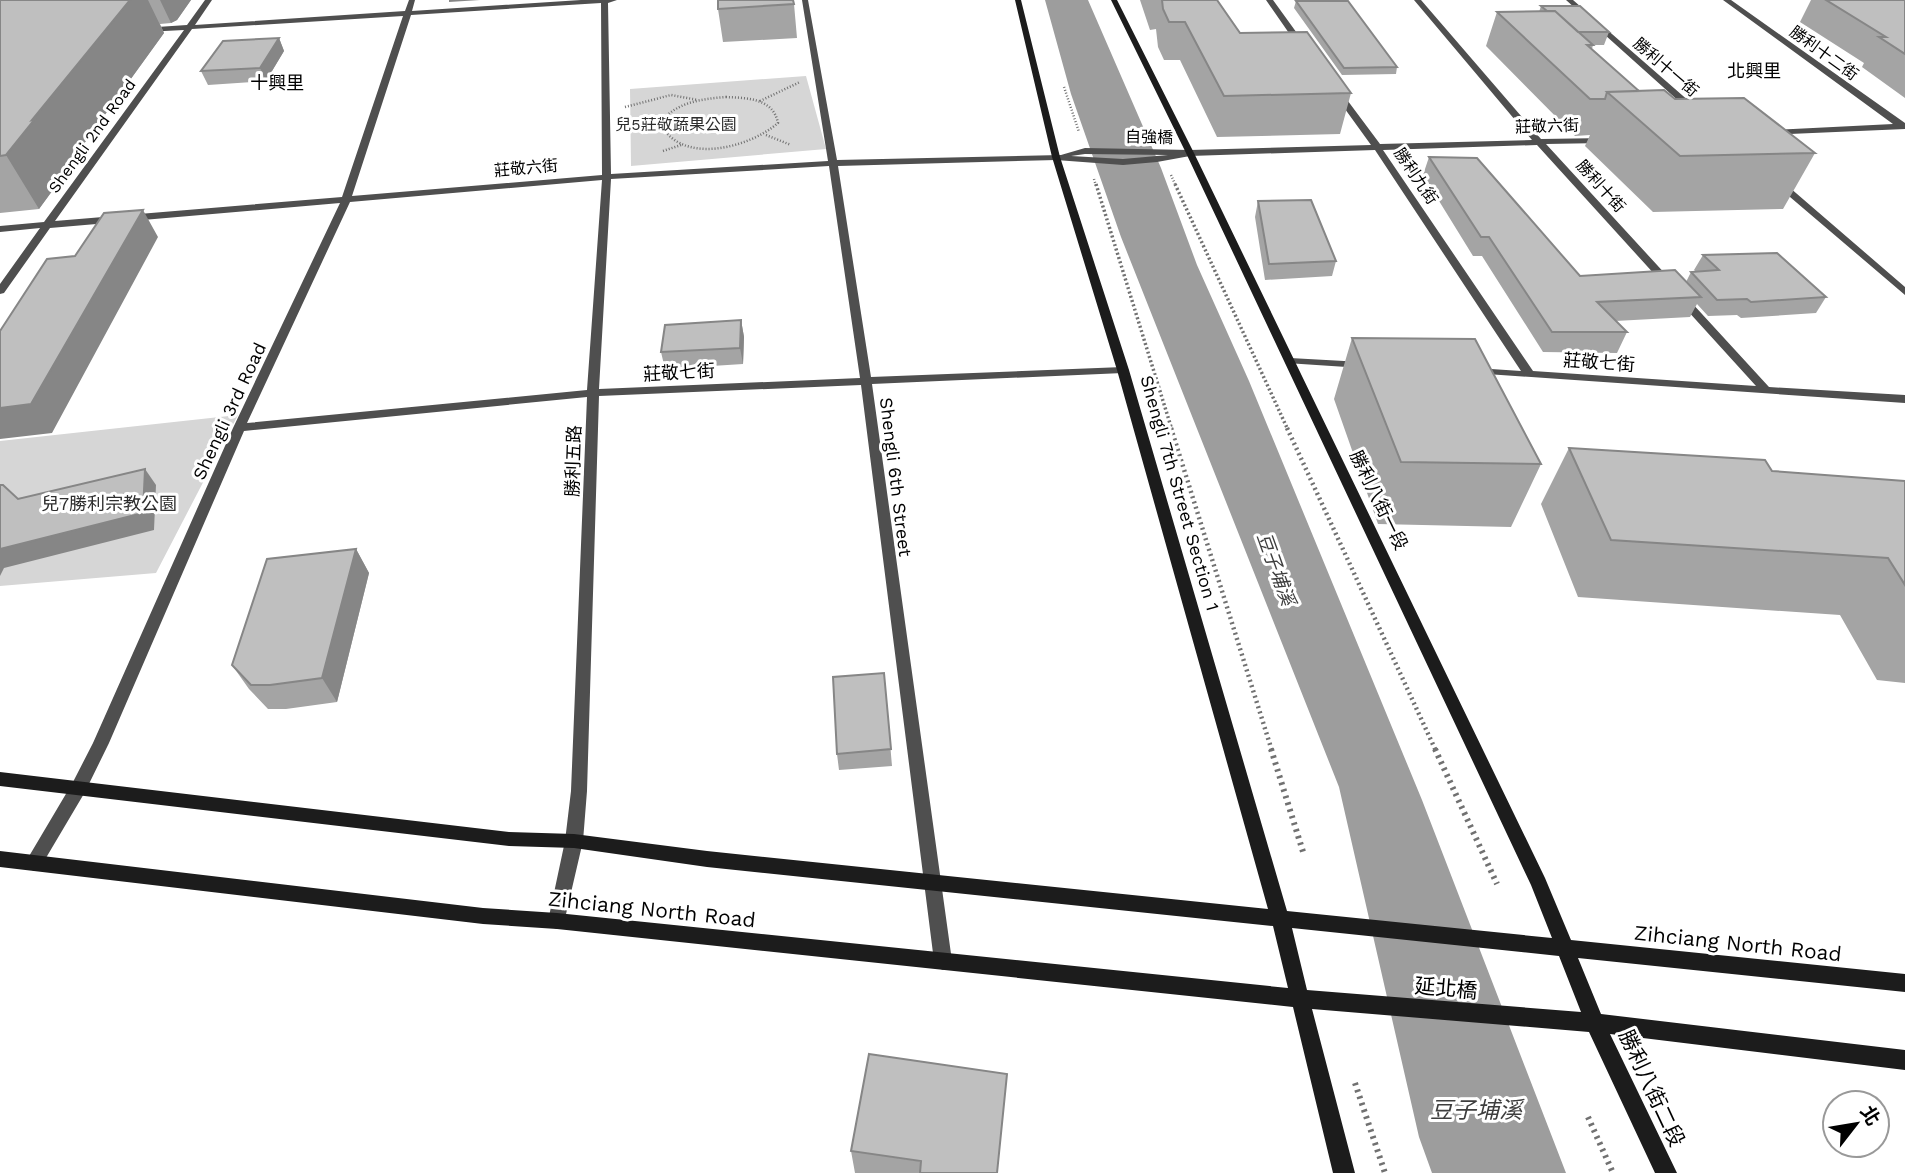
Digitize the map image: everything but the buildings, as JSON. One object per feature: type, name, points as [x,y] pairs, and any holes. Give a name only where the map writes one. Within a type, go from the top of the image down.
[{"type":"street","name":"Shengli 2nd Road","points":[[0,291],[45,224],[209,0]]},
{"type":"street","name":"Shengli 3rd Road","points":[[34,863],[79,787],[101,743],[239,428],[346,200],[412,0]]},
{"type":"street","name":"勝利五路","points":[[557,921],[574,841],[579,791],[593,393],[607,177],[604,0]]},
{"type":"street","points":[[136,30],[614,0]]},
{"type":"street","name":"Shengli 6th Street","points":[[805,0],[834,163],[866,380],[943,961]]},
{"type":"street","name":"Shengli 7th Street Section 1","points":[[1018,0],[1056,157],[1123,370],[1280,918],[1344,1173]]},
{"type":"street","name":"勝利八街一段","points":[[1114,0],[1190,153],[1539,884],[1595,1023]]},
{"type":"street","points":[[1269,0],[1308,53]]},
{"type":"street","name":"勝利十街","points":[[1417,0],[1541,143],[1766,390]]},
{"type":"street","name":"勝利十一街","points":[[1569,0],[1703,118]]},
{"type":"street","name":"勝利十二街","points":[[1726,0],[1903,127]]},
{"type":"street","name":"勝利九街","points":[[1331,84],[1377,147],[1530,375]]},
{"type":"street","points":[[1764,134],[1903,127]]},
{"type":"street","name":"莊敬六街","points":[[1190,153],[1619,140]]},
{"type":"street","name":"自強橋","points":[[1056,157],[1085,150],[1161,150],[1190,153]]},
{"type":"street","name":"自強橋","points":[[1056,157],[1090,165],[1166,164],[1190,153]]},
{"type":"street","name":"莊敬六街","points":[[0,229],[607,177],[834,163],[1056,157]]},
{"type":"street","points":[[1774,179],[1905,292]]},
{"type":"street","points":[[1290,361],[1370,365]]},
{"type":"street","name":"莊敬七街","points":[[239,428],[593,393],[1123,370]]},
{"type":"street","name":"莊敬七街","points":[[1463,371],[1905,399]]},
{"type":"street","points":[[0,779],[509,839],[574,841],[706,859],[932,880],[1280,918]]},
{"type":"street","name":"Zihciang North Road","points":[[0,859],[483,916],[557,921],[1301,997]]},
{"type":"street","name":"Zihciang North Road","points":[[1280,918],[1567,950],[1905,982]]},
{"type":"street","name":"延北橋","points":[[1301,997],[1595,1023]]},
{"type":"street","points":[[1595,1023],[1905,1060]]},
{"type":"street","name":"勝利八街二段","points":[[1595,1023],[1666,1173]]},
{"type":"path","points":[[759,101],[818,73]]},
{"type":"path","points":[[625,107],[669,95],[689,95],[698,100]]},
{"type":"path","points":[[726,97],[759,101],[778,114],[778,123],[759,139],[721,148],[691,146],[669,139],[661,132],[660,123],[665,115],[675,108],[698,100],[726,97]]},
{"type":"path","points":[[1166,164],[1252,346],[1497,884]]},
{"type":"path","points":[[1090,165],[1304,855]]},
{"type":"path","points":[[1355,1083],[1385,1173]]},
{"type":"path","points":[[1588,1117],[1613,1173]]},
{"type":"green space","name":"兒5莊敬蔬果公園","points":[[806,76],[826,149],[631,166],[630,89]]},
{"type":"green space","name":"兒7勝利宗教公園","points":[[238,415],[156,573],[0,586],[0,441]]},
{"type":"water","name":"豆子埔溪","points":[[1045,0],[1088,0],[1161,168],[1197,265],[1249,381],[1422,800],[1566,1173],[1432,1173],[1419,1137],[1339,787],[1121,237],[1071,94]]},
{"type":"district","name":"北興里","points":[[1754,70]]},
{"type":"district","name":"十興里","points":[[277,82]]}]
